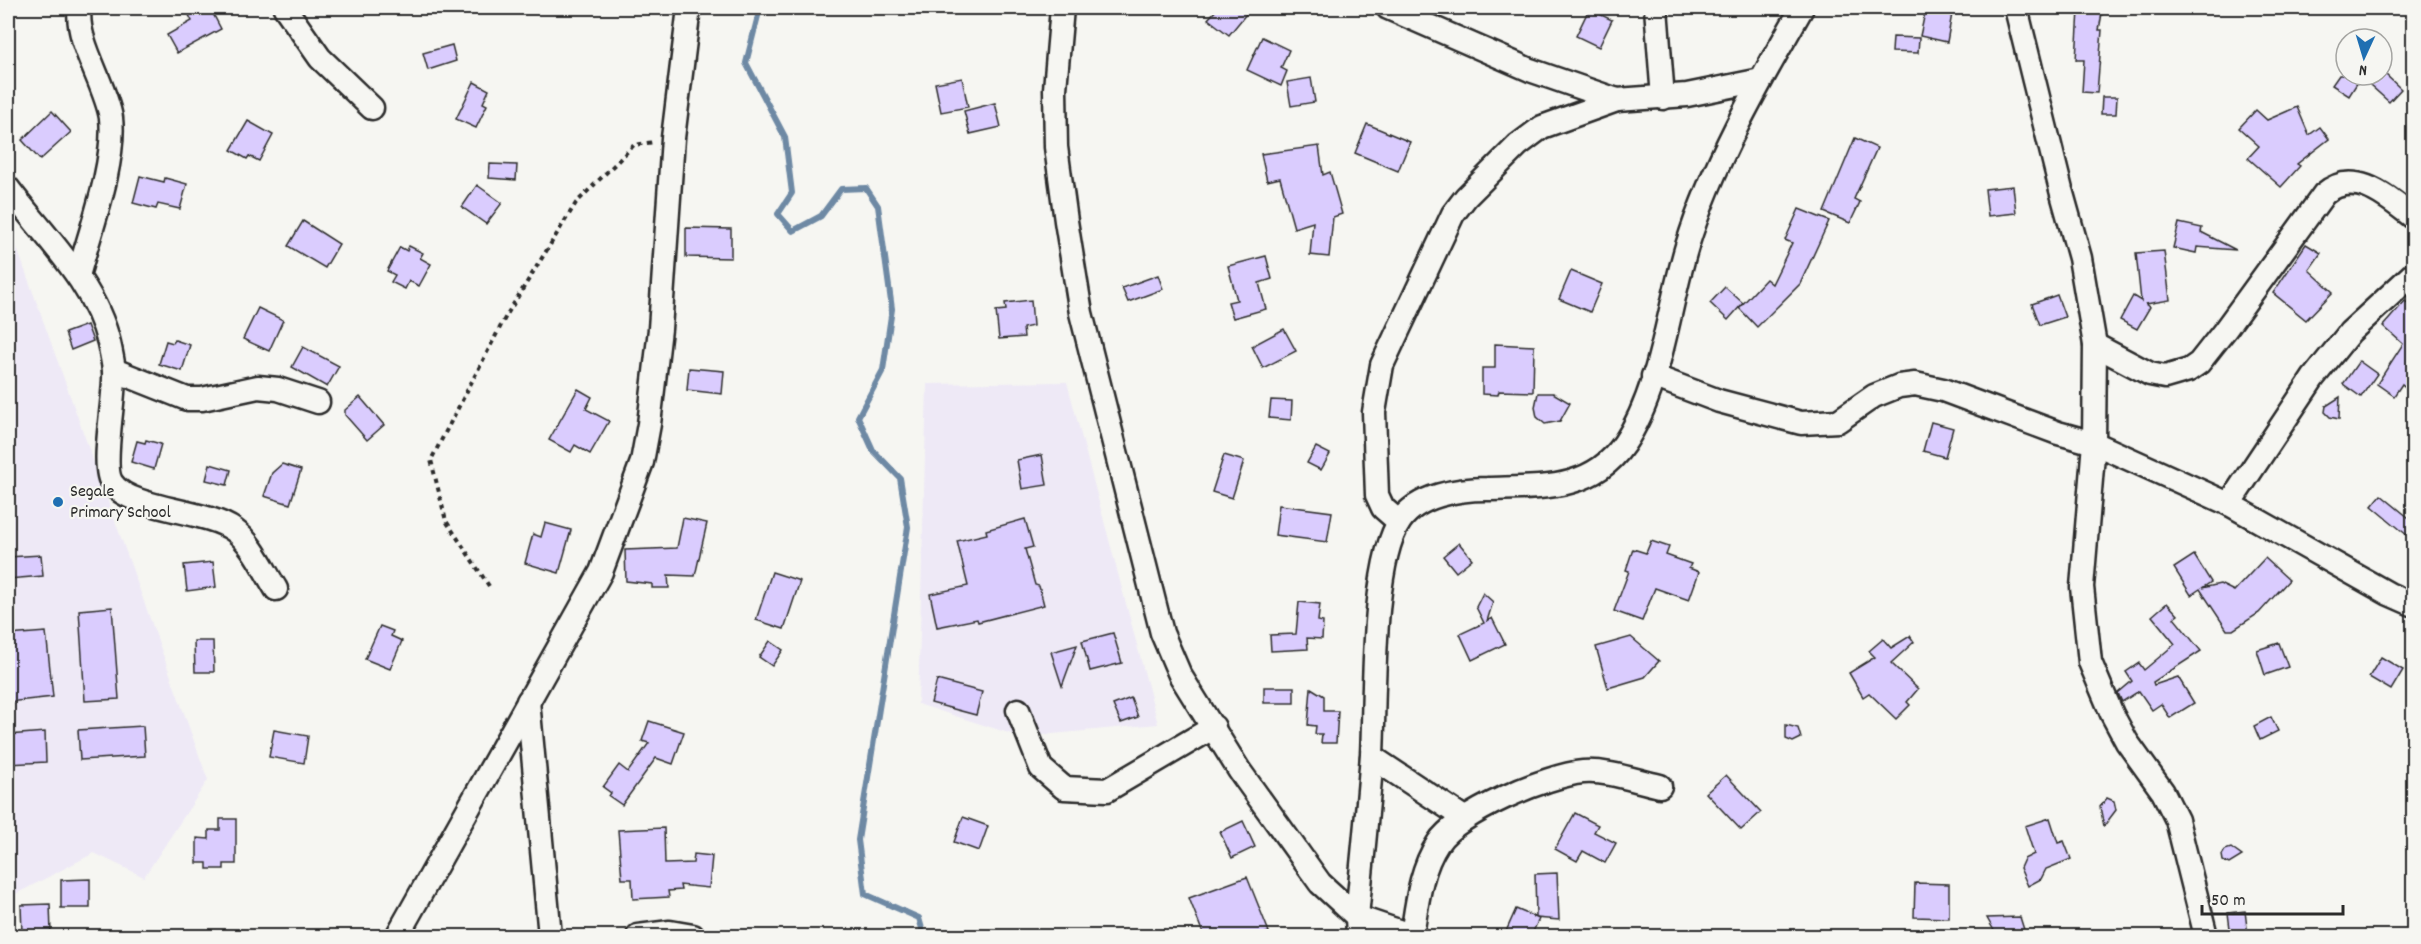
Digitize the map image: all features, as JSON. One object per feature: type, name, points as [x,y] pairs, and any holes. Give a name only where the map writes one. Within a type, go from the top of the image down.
[{"type":"street","points":[[78,276],[107,166],[112,136],[105,93],[83,33],[80,8]]},
{"type":"street","points":[[285,8],[320,58],[372,108]]},
{"type":"street","points":[[397,936],[602,572],[646,444],[660,329],[673,138],[689,8]]},
{"type":"street","points":[[1062,8],[1055,89],[1056,147],[1081,314],[1162,633],[1180,675],[1239,770],[1320,883],[1357,927],[1412,936],[1421,885],[1429,858],[1439,840],[1464,818],[1541,783],[1585,772],[1660,786]]},
{"type":"street","points":[[1388,8],[1522,66],[1617,100]]},
{"type":"street","points":[[1656,8],[1662,98]]},
{"type":"street","points":[[1357,927],[1371,756],[1381,582],[1389,545],[1399,522],[1409,510],[1445,494],[1468,489],[1555,486],[1582,480],[1613,458],[1624,444],[1635,426],[1653,376],[1687,246],[1700,208],[1761,80],[1802,8]]},
{"type":"street","points":[[2016,8],[2080,258],[2096,345],[2094,443],[2082,587],[2083,620],[2090,662],[2099,689],[2117,723],[2163,792],[2177,820],[2206,936]]},
{"type":"street","points":[[1399,522],[1383,508],[1377,495],[1376,393],[1382,365],[1405,312],[1453,214],[1466,197],[1518,144],[1542,127],[1617,100],[1662,98],[1761,80]]},
{"type":"street","points":[[2096,345],[2150,374],[2165,377],[2189,370],[2199,363],[2225,330],[2324,194],[2338,184],[2362,184],[2385,196],[2414,218]]},
{"type":"street","points":[[8,188],[78,276],[94,303],[109,341],[114,370],[108,459],[110,481],[116,489],[130,496],[221,522],[235,531],[243,538],[276,589]]},
{"type":"street","points":[[2229,504],[2328,359],[2350,332],[2414,273]]},
{"type":"street","points":[[114,370],[187,399],[202,399],[258,387],[278,389],[318,402]]},
{"type":"street","points":[[1653,376],[1719,401],[1801,423],[1823,424],[1838,421],[1874,396],[1899,386],[1915,384],[1968,398],[2058,433],[2094,443],[2229,504],[2389,594],[2414,605]]},
{"type":"street","points":[[528,701],[550,936]]},
{"type":"street","points":[[1018,710],[1041,768],[1064,788],[1107,790],[1214,727]]},
{"type":"street","points":[[1371,756],[1464,818]]},
{"type":"street","points":[[638,936],[670,932],[693,936]]},
{"type":"path","points":[[489,586],[446,520],[431,460],[506,316],[576,203],[634,145],[673,138]]},
{"type":"shaded area","name":"Segale Primary School","points":[[8,223],[208,780],[144,877],[94,853],[8,898]]},
{"type":"shaded area","points":[[1067,382],[1158,724],[1021,737],[918,704],[927,384]]},
{"type":"building","points":[[210,8],[221,29],[177,53],[167,35],[192,21],[189,15]]},
{"type":"building","points":[[1218,8],[1251,8],[1229,35],[1208,19]]},
{"type":"building","points":[[1926,8],[1953,8],[1947,42],[1920,36]]},
{"type":"building","points":[[2085,8],[2103,8],[2099,30],[2102,30],[2097,93],[2082,92],[2084,60],[2076,60],[2079,10],[2085,12]]},
{"type":"building","points":[[1589,9],[1612,20],[1599,47],[1576,36]]},
{"type":"building","points":[[1262,37],[1289,50],[1281,68],[1287,71],[1281,86],[1247,70]]},
{"type":"building","points":[[1893,37],[1919,38],[1918,53],[1892,52]]},
{"type":"building","points":[[452,45],[456,61],[428,70],[423,53]]},
{"type":"building","points":[[962,78],[968,107],[941,112],[935,83]]},
{"type":"building","points":[[1311,78],[1315,102],[1291,106],[1287,82]]},
{"type":"building","points":[[474,82],[489,90],[483,103],[487,105],[476,128],[456,119]]},
{"type":"building","points":[[2394,82],[2401,89],[2389,102],[2372,87],[2394,87]]},
{"type":"building","points":[[2335,87],[2355,87],[2349,96]]},
{"type":"building","points":[[2102,97],[2117,97],[2116,114],[2101,114]]},
{"type":"building","points":[[995,103],[1001,127],[970,134],[964,111]]},
{"type":"building","points":[[2297,107],[2309,135],[2320,127],[2329,139],[2297,164],[2300,166],[2281,187],[2248,158],[2259,146],[2239,128],[2256,110],[2267,120]]},
{"type":"building","points":[[52,111],[71,132],[40,160],[22,140]]},
{"type":"building","points":[[248,121],[273,135],[259,161],[249,156],[247,159],[231,150]]},
{"type":"building","points":[[1367,124],[1410,142],[1398,171],[1355,153]]},
{"type":"building","points":[[1855,138],[1877,148],[1854,199],[1860,202],[1850,223],[1824,212]]},
{"type":"building","points":[[1319,146],[1323,175],[1330,172],[1342,214],[1333,217],[1329,257],[1310,255],[1313,222],[1294,228],[1280,178],[1267,181],[1261,154]]},
{"type":"building","points":[[490,164],[517,165],[516,180],[489,178]]},
{"type":"building","points":[[140,176],[164,182],[165,178],[187,184],[180,209],[158,204],[156,209],[133,203]]},
{"type":"building","points":[[477,185],[502,203],[486,224],[462,207]]},
{"type":"building","points":[[2013,186],[2016,213],[1988,216],[1985,189]]},
{"type":"building","points":[[1799,209],[1829,221],[1800,284],[1757,327],[1739,308],[1766,279],[1772,284],[1792,243],[1785,240]]},
{"type":"building","points":[[303,221],[339,244],[325,268],[288,246]]},
{"type":"building","points":[[2179,223],[2202,228],[2201,232],[2236,250],[2197,247],[2196,253],[2173,248]]},
{"type":"building","points":[[686,228],[731,229],[731,258],[686,257]]},
{"type":"building","points":[[2306,244],[2321,253],[2309,270],[2333,292],[2306,320],[2273,293]]},
{"type":"building","points":[[409,246],[423,253],[420,258],[431,264],[419,286],[409,281],[405,289],[391,282],[395,275],[387,271],[400,247],[407,251]]},
{"type":"building","points":[[2164,251],[2170,300],[2146,304],[2150,307],[2137,329],[2120,320],[2133,296],[2141,301],[2136,253]]},
{"type":"building","points":[[1266,256],[1272,279],[1259,283],[1266,309],[1233,318],[1228,302],[1237,300],[1228,266]]},
{"type":"building","points":[[1571,271],[1602,284],[1590,312],[1559,299]]},
{"type":"building","points":[[1158,275],[1163,289],[1128,302],[1122,288]]},
{"type":"building","points":[[1725,287],[1743,303],[1728,320],[1710,303]]},
{"type":"building","points":[[2057,295],[2065,317],[2040,325],[2032,304]]},
{"type":"building","points":[[1031,300],[1033,326],[1023,328],[1024,337],[999,339],[996,311],[1006,310],[1005,303]]},
{"type":"building","points":[[2405,301],[2414,308],[2414,395],[2402,384],[2394,396],[2377,384],[2403,344],[2383,326]]},
{"type":"building","points":[[258,308],[283,320],[269,351],[243,339]]},
{"type":"building","points":[[87,325],[93,341],[71,350],[65,333]]},
{"type":"building","points":[[1284,329],[1296,351],[1263,368],[1252,346]]},
{"type":"building","points":[[175,340],[190,345],[182,371],[159,364],[166,341],[173,343]]},
{"type":"building","points":[[1495,344],[1534,346],[1533,392],[1499,391],[1498,395],[1482,394],[1482,368],[1495,368]]},
{"type":"building","points":[[303,347],[339,366],[327,387],[292,367]]},
{"type":"building","points":[[2359,361],[2377,374],[2361,397],[2343,384]]},
{"type":"building","points":[[689,368],[724,371],[722,394],[687,390]]},
{"type":"building","points":[[578,389],[592,397],[586,409],[609,421],[590,454],[575,445],[571,452],[549,440]]},
{"type":"building","points":[[1538,393],[1553,393],[1570,403],[1560,421],[1545,424],[1537,417],[1535,407]]},
{"type":"building","points":[[360,397],[384,425],[367,440],[345,415],[345,410]]},
{"type":"building","points":[[2340,397],[2339,419],[2330,417],[2325,412],[2326,406]]},
{"type":"building","points":[[1271,400],[1292,401],[1291,420],[1269,418]]},
{"type":"building","points":[[1931,422],[1953,428],[1945,457],[1923,451]]},
{"type":"building","points":[[146,440],[161,444],[154,469],[131,462],[137,441],[145,443]]},
{"type":"building","points":[[1316,447],[1330,454],[1321,470],[1307,463]]},
{"type":"building","points":[[1042,455],[1047,485],[1022,489],[1017,460]]},
{"type":"building","points":[[1224,455],[1244,461],[1232,498],[1212,492]]},
{"type":"building","points":[[210,464],[231,470],[227,485],[206,480]]},
{"type":"building","points":[[282,464],[301,470],[290,504],[264,496],[272,473]]},
{"type":"building","points":[[2381,495],[2414,522],[2414,541],[2372,506]]},
{"type":"building","points":[[1279,505],[1332,512],[1327,542],[1275,535]]},
{"type":"building","points":[[683,518],[707,523],[695,576],[668,575],[669,588],[652,588],[652,584],[626,581],[625,550],[677,548]]},
{"type":"building","points":[[1025,519],[1033,547],[1025,549],[1035,585],[1039,586],[1044,605],[978,622],[977,619],[937,627],[930,594],[968,586],[957,541],[987,534],[986,530]]},
{"type":"building","points":[[545,523],[571,530],[559,573],[525,563],[533,534],[541,537]]},
{"type":"building","points":[[1651,541],[1669,547],[1666,555],[1691,564],[1689,568],[1699,572],[1689,600],[1655,588],[1642,621],[1614,611],[1629,571],[1626,570],[1633,549],[1646,553]]},
{"type":"building","points":[[1459,543],[1472,559],[1456,572],[1443,556]]},
{"type":"building","points":[[41,555],[43,576],[8,579],[8,557]]},
{"type":"building","points":[[2194,555],[2211,582],[2202,588],[2220,584],[2234,591],[2265,558],[2289,580],[2259,613],[2233,630],[2227,630],[2200,589],[2191,595],[2174,568]]},
{"type":"building","points":[[213,562],[216,587],[187,591],[184,565]]},
{"type":"building","points":[[772,572],[800,581],[784,629],[756,620]]},
{"type":"building","points":[[1483,593],[1493,602],[1487,621],[1492,618],[1505,644],[1472,660],[1460,634],[1484,623],[1476,607]]},
{"type":"building","points":[[1299,602],[1320,604],[1318,621],[1323,622],[1322,639],[1307,638],[1308,649],[1271,651],[1270,635],[1296,634]]},
{"type":"building","points":[[2167,603],[2178,615],[2174,618],[2201,651],[2153,682],[2154,685],[2178,677],[2194,703],[2170,718],[2161,704],[2152,710],[2139,691],[2122,702],[2118,693],[2132,681],[2126,672],[2139,663],[2144,670],[2175,644],[2152,616]]},
{"type":"building","points":[[112,607],[119,699],[85,701],[79,610]]},
{"type":"building","points":[[380,626],[393,631],[391,636],[402,641],[390,669],[365,659]]},
{"type":"building","points":[[46,632],[53,697],[8,702],[8,635]]},
{"type":"building","points":[[1113,633],[1122,663],[1090,671],[1082,641]]},
{"type":"building","points":[[1910,636],[1914,642],[1891,663],[1918,689],[1907,702],[1910,705],[1896,719],[1869,693],[1863,697],[1849,673],[1875,657],[1869,651],[1883,639],[1891,648]]},
{"type":"building","points":[[1631,637],[1659,661],[1645,677],[1608,688],[1596,647]]},
{"type":"building","points":[[194,641],[213,641],[214,672],[195,672]]},
{"type":"building","points":[[770,641],[783,650],[772,666],[759,657]]},
{"type":"building","points":[[2279,643],[2288,667],[2265,675],[2257,650]]},
{"type":"building","points":[[1077,645],[1062,686],[1051,652]]},
{"type":"building","points":[[2381,657],[2403,670],[2391,690],[2369,677]]},
{"type":"building","points":[[937,680],[982,692],[976,715],[931,703]]},
{"type":"building","points":[[1264,687],[1294,687],[1294,703],[1264,703]]},
{"type":"building","points":[[1311,688],[1324,696],[1324,711],[1338,711],[1336,743],[1321,743],[1322,734],[1315,734],[1316,726],[1308,725]]},
{"type":"building","points":[[1131,698],[1138,717],[1121,723],[1113,705]]},
{"type":"building","points":[[2271,717],[2278,731],[2260,740],[2254,726]]},
{"type":"building","points":[[649,721],[684,732],[673,764],[656,758],[622,805],[609,796],[611,793],[603,787],[619,765],[628,772],[649,743],[642,741]]},
{"type":"building","points":[[1786,725],[1798,728],[1801,738],[1793,742],[1786,739]]},
{"type":"building","points":[[143,726],[145,756],[80,760],[78,730]]},
{"type":"building","points":[[274,730],[308,736],[304,763],[269,757]]},
{"type":"building","points":[[45,732],[46,762],[8,764],[8,735]]},
{"type":"building","points":[[1726,775],[1761,812],[1741,830],[1706,793]]},
{"type":"building","points":[[2107,798],[2114,801],[2116,810],[2104,826],[2100,807]]},
{"type":"building","points":[[1575,813],[1598,825],[1594,832],[1616,843],[1605,863],[1583,851],[1577,861],[1555,849]]},
{"type":"building","points":[[963,817],[988,826],[979,851],[954,842]]},
{"type":"building","points":[[2050,818],[2058,843],[2064,841],[2071,859],[2046,869],[2041,879],[2028,886],[2020,868],[2024,859],[2034,854],[2025,826]]},
{"type":"building","points":[[220,819],[236,819],[236,864],[224,864],[224,869],[207,869],[207,863],[197,863],[197,838],[209,839],[209,830],[220,830]]},
{"type":"building","points":[[1243,821],[1255,847],[1232,858],[1220,832]]},
{"type":"building","points":[[664,828],[665,864],[693,863],[694,854],[712,856],[709,888],[680,885],[681,890],[668,891],[669,897],[633,899],[632,879],[622,879],[618,830]]},
{"type":"building","points":[[2231,848],[2242,856],[2229,864],[2223,861],[2222,855],[2225,850]]},
{"type":"building","points":[[1557,873],[1559,920],[1536,918],[1535,874]]},
{"type":"building","points":[[1247,877],[1269,932],[1259,936],[1204,936],[1189,898]]},
{"type":"building","points":[[90,879],[90,908],[61,908],[61,880]]},
{"type":"building","points":[[1915,883],[1949,884],[1949,918],[1914,917]]},
{"type":"building","points":[[50,904],[51,933],[22,933],[21,905]]},
{"type":"building","points":[[1516,909],[1539,919],[1531,936],[1504,936]]},
{"type":"building","points":[[2245,911],[2248,936],[2231,936],[2228,913]]},
{"type":"building","points":[[2020,917],[2026,936],[1997,936],[1987,918]]},
{"type":"waterway","points":[[760,8],[746,63],[785,137],[792,193],[778,214],[793,231],[821,216],[841,189],[866,188],[878,206],[892,309],[883,370],[858,417],[873,450],[900,478],[908,527],[858,840],[865,894],[919,918],[924,936]]},
{"type":"place","name":"Segale Primary School","points":[[58,502]]}]
